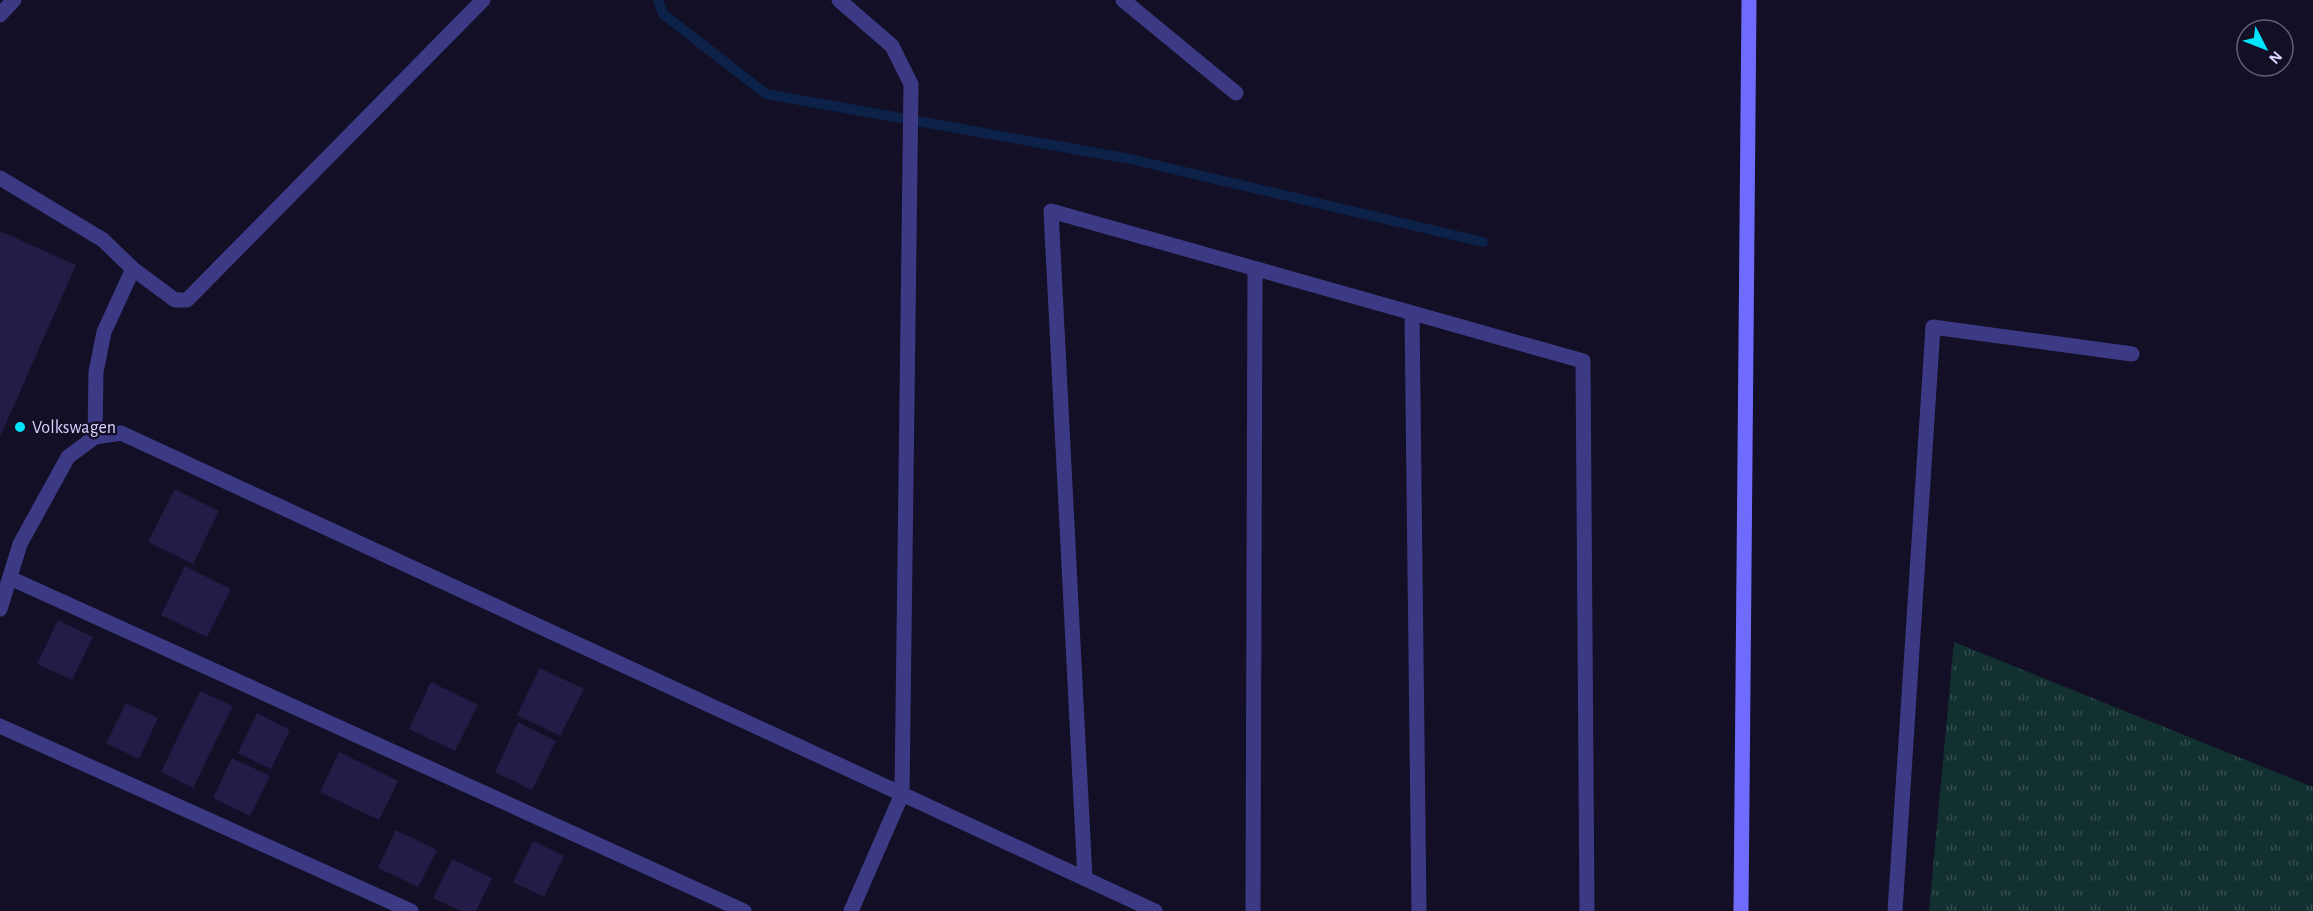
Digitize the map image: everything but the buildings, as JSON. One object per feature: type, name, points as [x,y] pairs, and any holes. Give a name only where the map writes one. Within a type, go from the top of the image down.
[{"type":"street","points":[[0,15],[14,0]]},
{"type":"street","points":[[0,178],[103,240],[133,269],[175,300],[187,300],[483,0]]},
{"type":"street","points":[[839,0],[892,45],[911,84],[902,794],[851,911]]},
{"type":"street","points":[[1123,0],[1236,93]]},
{"type":"street","points":[[1741,911],[1749,0]]},
{"type":"street","points":[[1085,879],[1051,211],[1583,361],[1587,911]]},
{"type":"street","points":[[95,436],[96,372],[104,332],[133,269]]},
{"type":"street","points":[[1253,911],[1255,269]]},
{"type":"street","points":[[1412,313],[1419,911]]},
{"type":"street","points":[[1895,911],[1933,327],[2132,354]]},
{"type":"street","points":[[0,609],[20,544],[68,457],[95,436],[121,433],[1155,911]]},
{"type":"street","points":[[10,578],[744,911]]},
{"type":"street","points":[[0,726],[411,911]]},
{"type":"green space","points":[[1954,642],[2313,787],[2313,911],[1929,911]]},
{"type":"waterway","points":[[658,0],[663,14],[766,94],[1130,159],[1483,242]]},
{"type":"place","name":"Volkswagen","points":[[20,427]]}]
